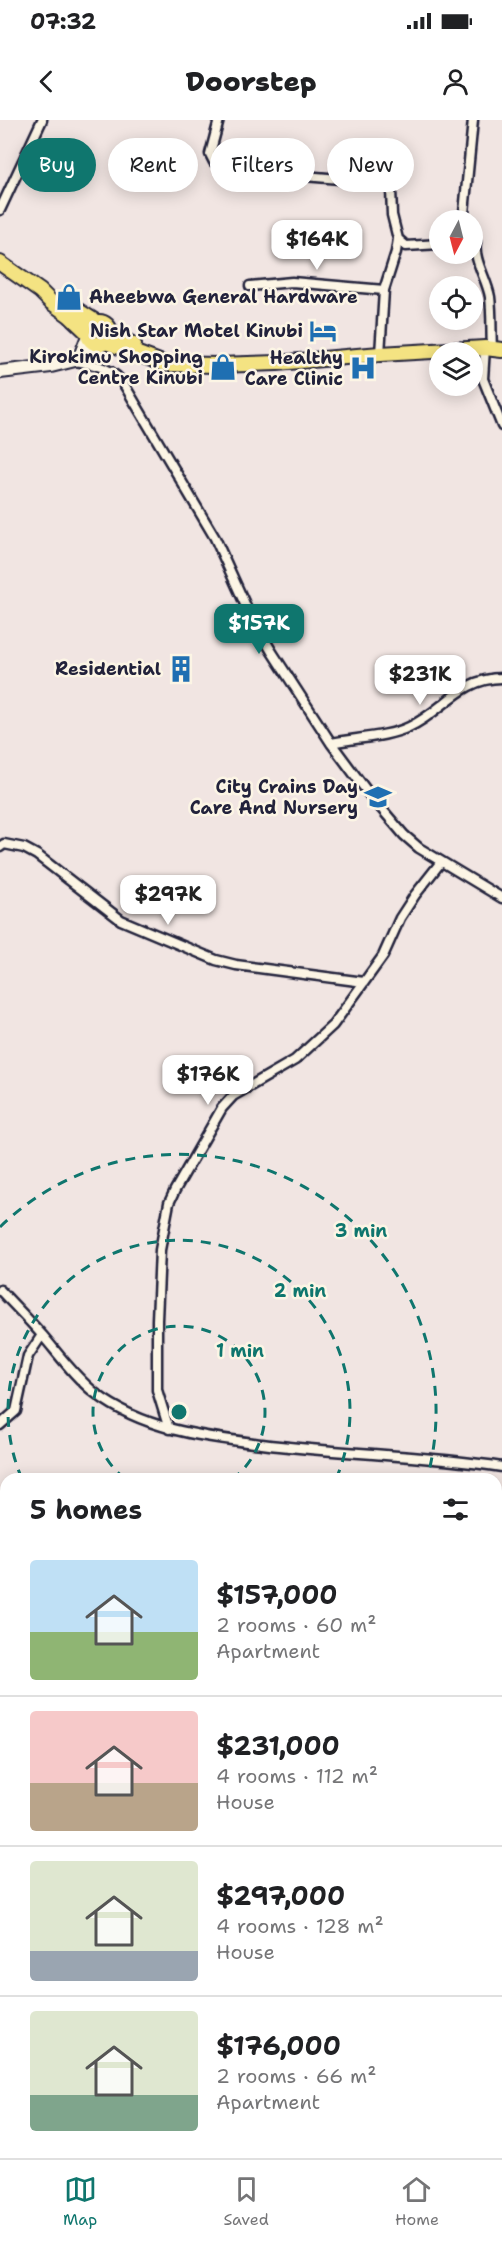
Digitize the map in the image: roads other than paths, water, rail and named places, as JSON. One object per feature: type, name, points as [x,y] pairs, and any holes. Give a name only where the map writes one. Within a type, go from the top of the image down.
[{"type":"main road","points":[[0,262],[40,291],[57,297],[91,330],[92,342],[106,340],[141,348],[184,363],[248,364],[380,354],[493,349]]},
{"type":"main road","points":[[74,360],[91,330],[106,324],[106,340]]},
{"type":"main road","points":[[0,372],[51,366],[74,360],[106,340]]},
{"type":"street","points":[[0,210],[42,120]]},
{"type":"street","points":[[219,120],[210,154],[214,162],[257,172],[387,183],[391,189],[392,214],[398,239],[384,290],[380,354]]},
{"type":"street","points":[[464,210],[473,120]]},
{"type":"street","points":[[398,239],[406,246],[429,245]]},
{"type":"street","points":[[479,264],[489,295],[493,349],[483,379],[502,426]]},
{"type":"street","points":[[250,286],[292,282],[384,290]]},
{"type":"street","points":[[74,360],[100,366],[112,372],[125,386],[215,538],[249,613],[331,742],[369,794],[404,836],[441,862],[502,898]]},
{"type":"street","points":[[331,742],[408,728],[428,716],[468,685],[478,681],[502,678]]},
{"type":"street","points":[[0,847],[4,844],[24,848],[121,920],[216,960],[236,965],[364,982]]},
{"type":"street","points":[[169,1429],[157,1390],[157,1320],[160,1250],[169,1203],[222,1108],[233,1096],[295,1060],[333,1025],[383,956],[400,918],[441,862]]},
{"type":"street","points":[[0,1290],[72,1371],[95,1393],[113,1405],[169,1429],[200,1436],[288,1448],[471,1462],[502,1467]]},
{"type":"street","points":[[0,1425],[16,1411],[28,1356],[42,1335]]},
{"type":"place","name":"Aheebwa General Hardware","points":[[69,297]]},
{"type":"place","name":"Nish Star Motel Kinubi","points":[[323,331]]},
{"type":"place","name":"Kirokimu Shopping Centre Kinubi","points":[[223,367]]},
{"type":"place","name":"Healthy Care Clinic","points":[[363,368]]},
{"type":"place","name":"Residential","points":[[181,669]]},
{"type":"place","name":"City Crains Day Care And Nursery","points":[[378,797]]}]
